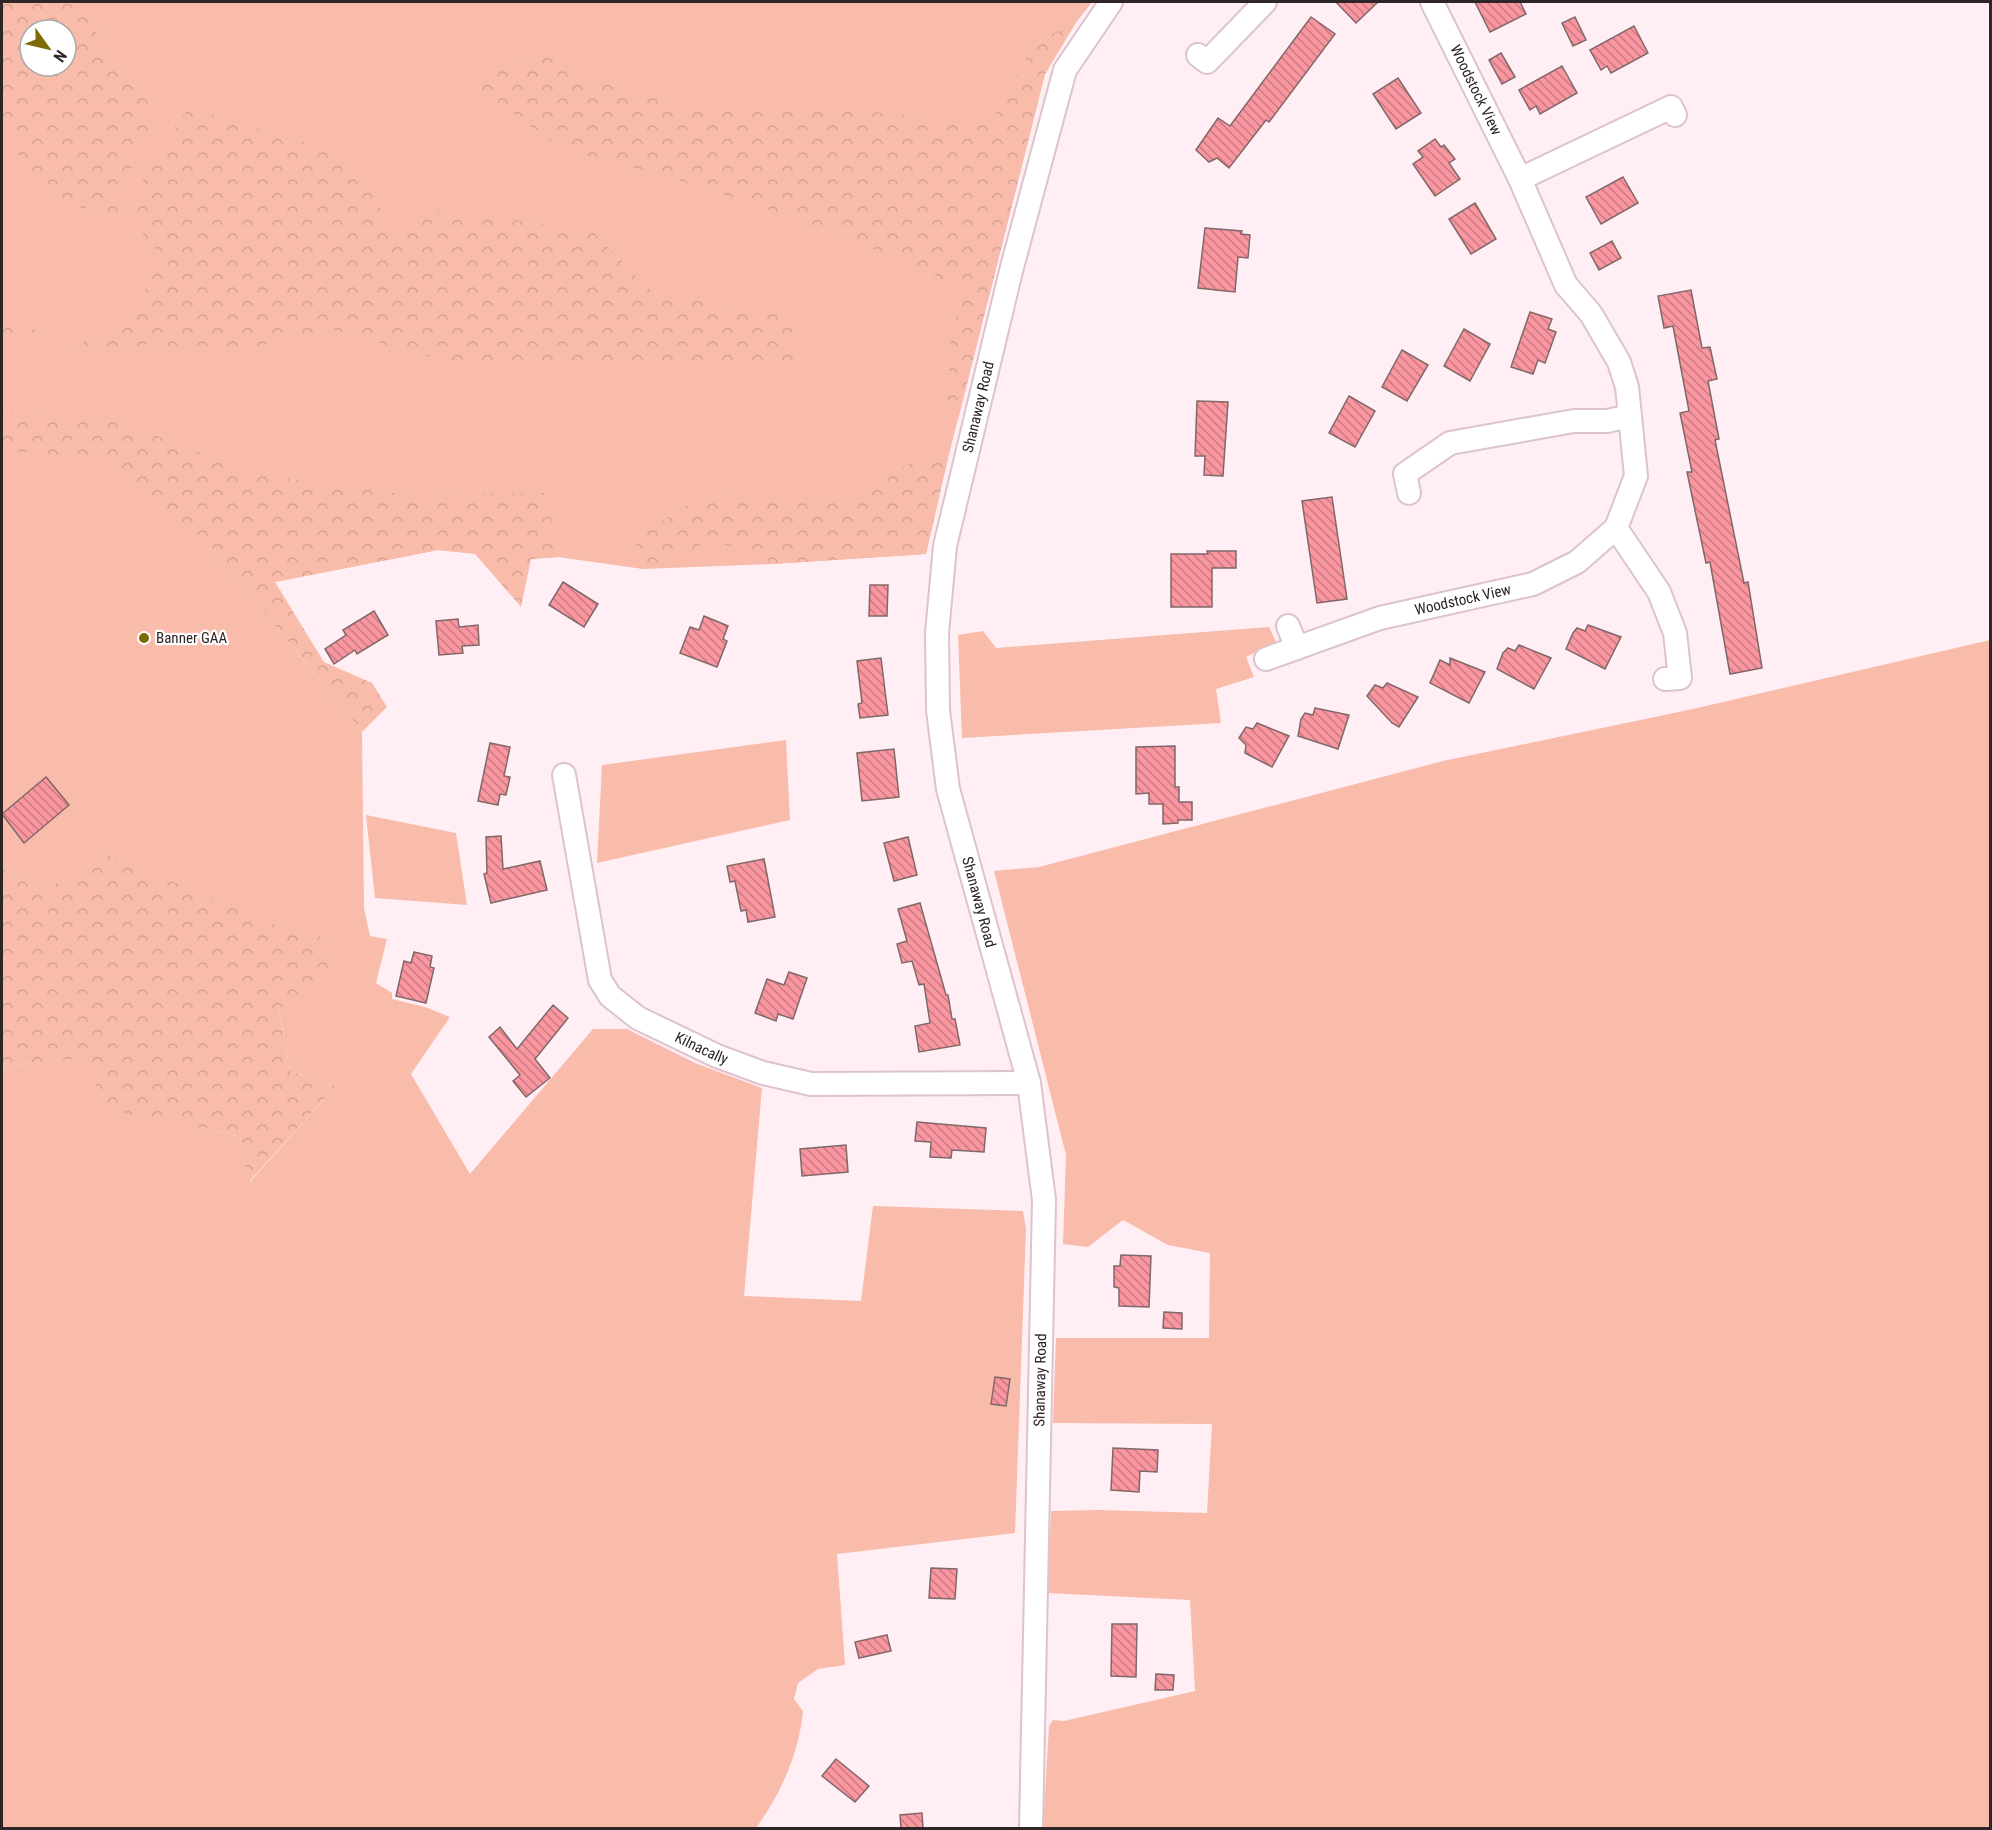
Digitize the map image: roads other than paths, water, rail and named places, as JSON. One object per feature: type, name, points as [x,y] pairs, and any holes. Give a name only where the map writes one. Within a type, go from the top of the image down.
[{"type":"street","points":[[1198,55],[1207,62],[1265,2]]},
{"type":"street","name":"Woodstock View","points":[[1266,659],[1380,618],[1533,584],[1577,562],[1616,528],[1636,476],[1627,387],[1619,362],[1591,314],[1566,285],[1520,179],[1432,2]]},
{"type":"street","name":"Shanaway Road","points":[[1031,1828],[1044,1200],[1029,1083],[948,789],[938,710],[937,633],[945,546],[1011,271],[1065,70],[1106,3]]},
{"type":"street","points":[[1520,179],[1671,106],[1675,115]]},
{"type":"street","points":[[1409,493],[1405,474],[1450,443],[1574,421],[1607,421],[1630,416]]},
{"type":"street","points":[[1616,528],[1659,592],[1675,633],[1680,678],[1665,679]]},
{"type":"street","points":[[1288,626],[1297,648]]},
{"type":"street","name":"Kilnacally","points":[[564,775],[600,980],[610,996],[638,1018],[717,1056],[763,1073],[811,1084],[1029,1083]]},
{"type":"place","name":"Banner GAA","points":[[144,638]]}]
